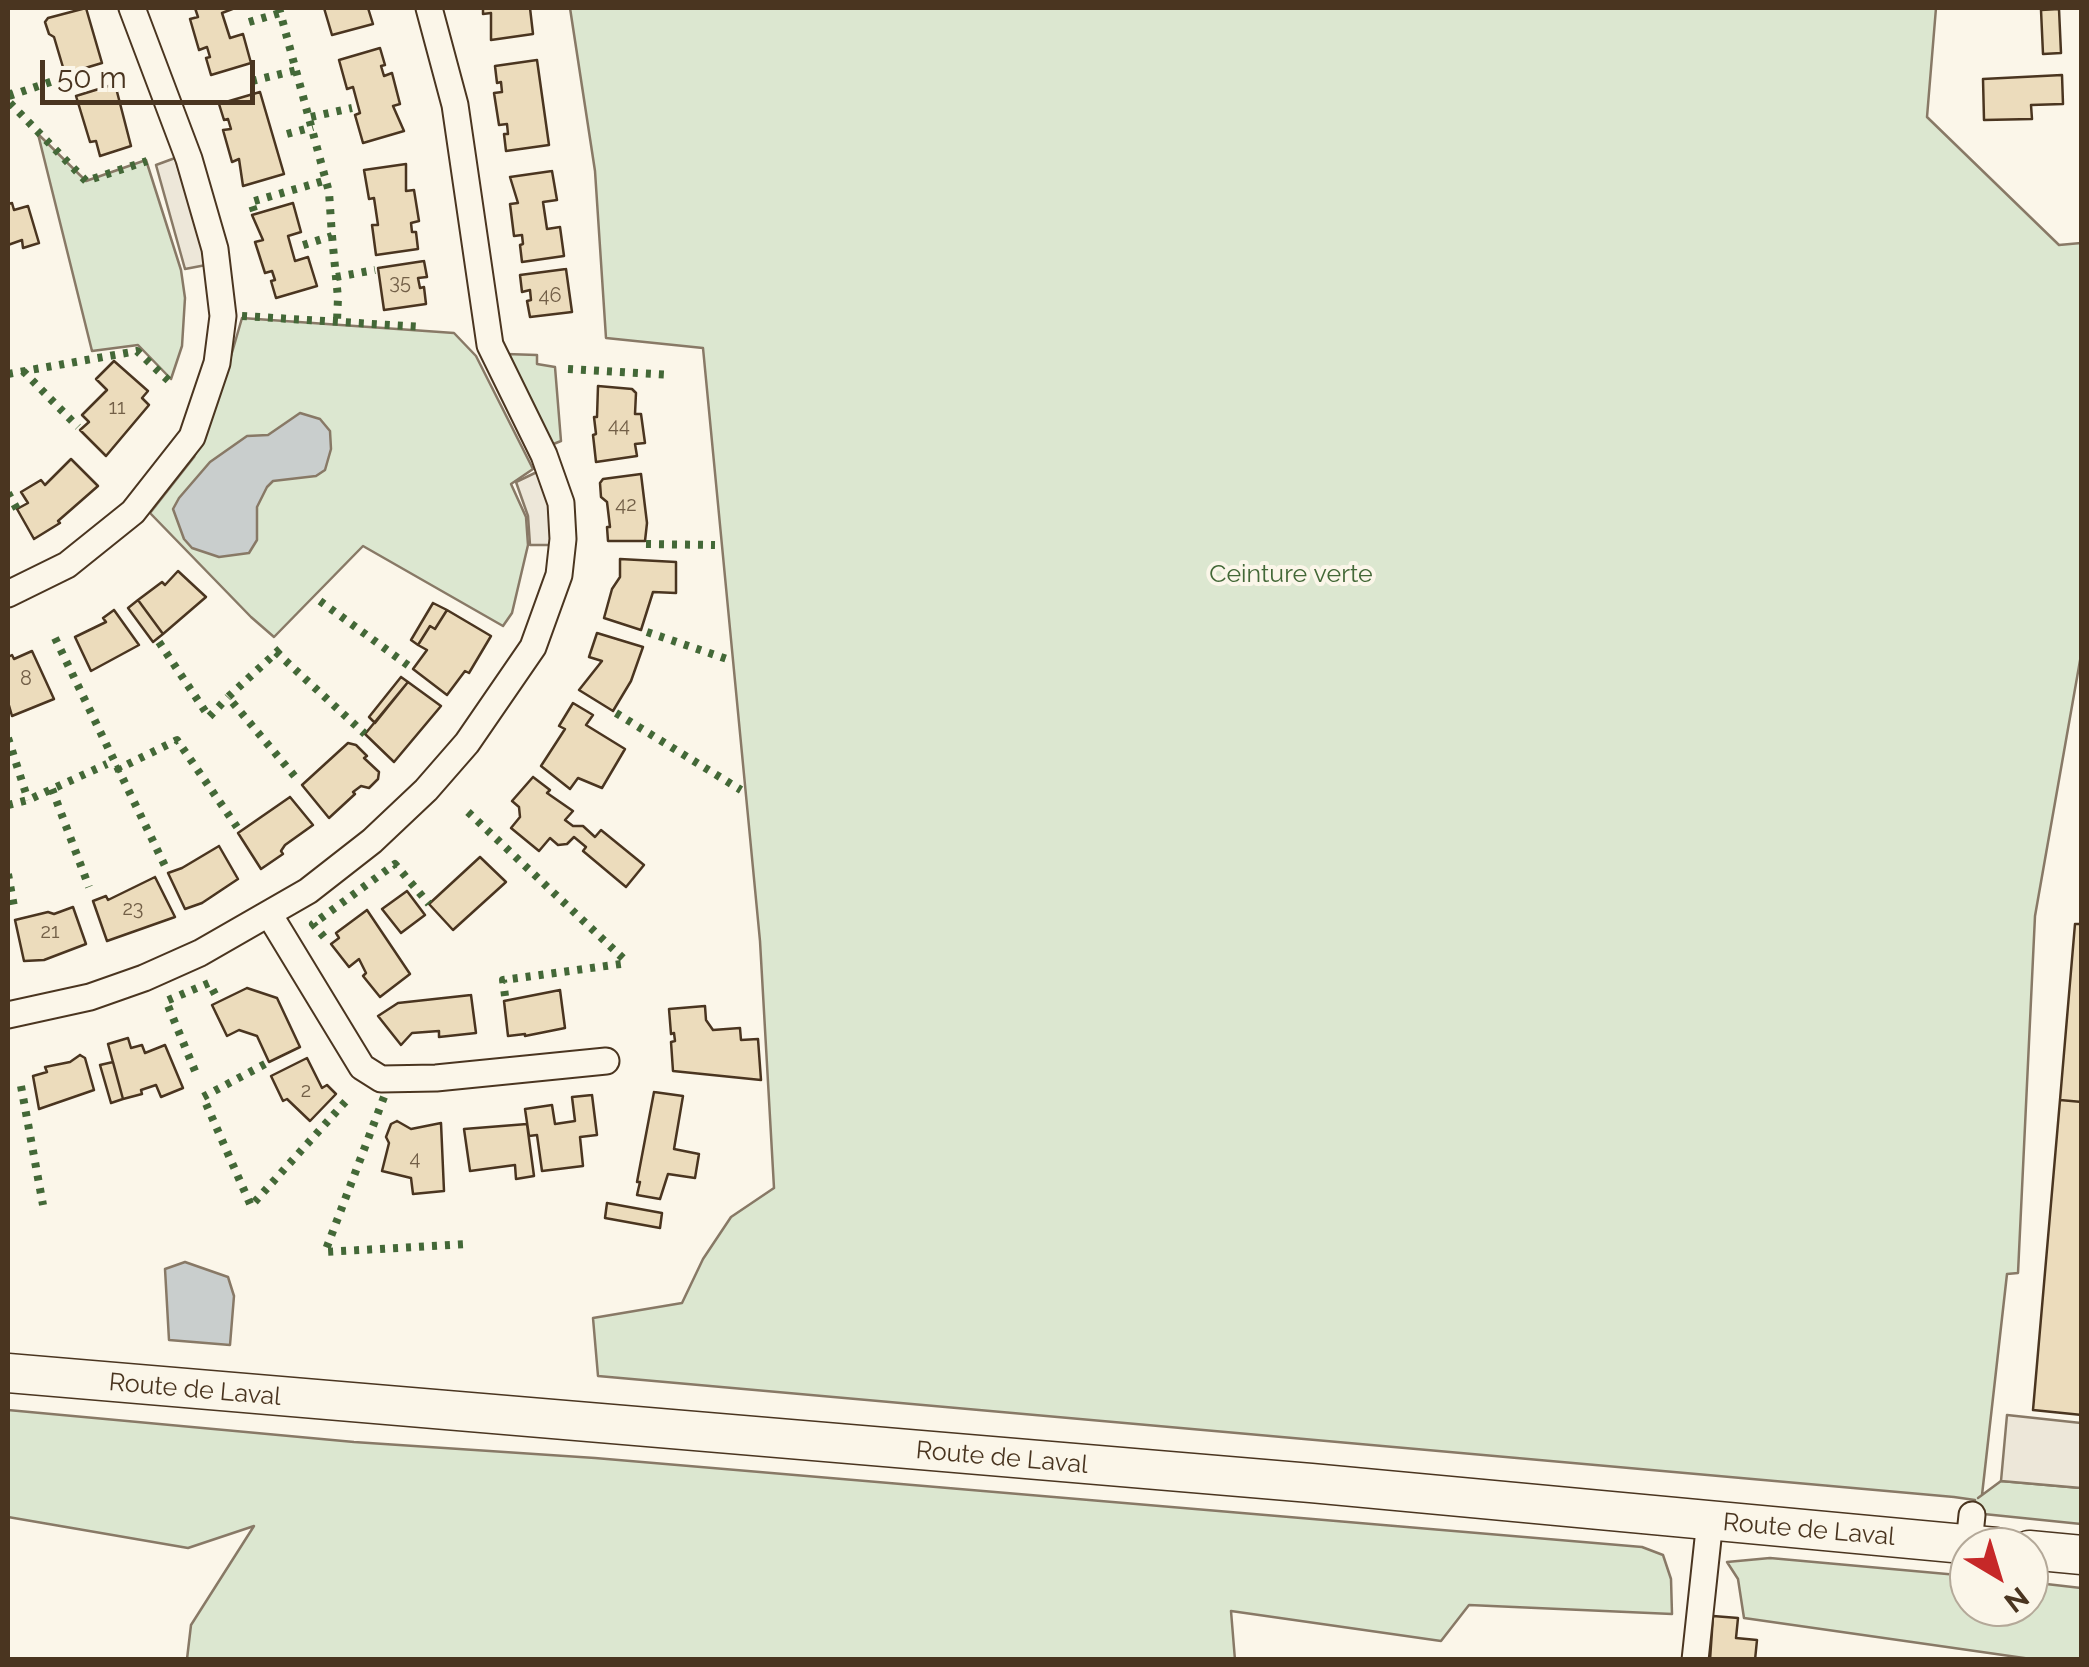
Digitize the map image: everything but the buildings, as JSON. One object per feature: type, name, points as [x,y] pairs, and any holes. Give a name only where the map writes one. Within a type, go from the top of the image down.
[{"type":"main road","name":"Route de Laval","points":[[8,1373],[1710,1520],[1949,1534]]},
{"type":"main road","points":[[2049,1552],[2082,1555]]},
{"type":"street","points":[[8,594],[67,565],[133,512],[192,437],[218,363],[222,316],[215,249],[188,159],[132,8]]},
{"type":"street","points":[[8,1015],[90,997],[144,978],[200,953],[308,891],[426,790],[457,755],[533,647],[559,574],[563,539],[561,503],[544,456],[490,345],[455,105],[429,8]]},
{"type":"street","points":[[268,914],[362,1067],[380,1079],[436,1078],[606,1062]]},
{"type":"street","points":[[1695,1660],[1710,1520]]},
{"type":"green space","name":"Ceinture verte","points":[[570,8],[1936,8],[1927,117],[2059,245],[2081,243],[2081,655],[2035,916],[2018,1273],[2007,1274],[1982,1495],[1978,1498],[2001,1481],[2081,1488],[2081,1524],[1974,1513],[1975,1500],[1954,1497],[598,1376],[593,1318],[682,1303],[703,1259],[731,1217],[774,1188],[760,941],[703,348],[606,338],[595,171]]},
{"type":"green space","points":[[38,134],[86,181],[146,160],[181,270],[185,298],[182,346],[171,379],[138,345],[92,351]]},
{"type":"green space","points":[[242,318],[454,333],[476,356],[533,469],[511,484],[526,517],[528,545],[512,613],[503,626],[363,546],[274,637],[150,513],[194,457],[220,394]]},
{"type":"green space","points":[[506,354],[537,355],[537,364],[555,367],[561,441],[551,445]]},
{"type":"green space","points":[[8,1410],[1642,1547],[1663,1555],[1671,1579],[1672,1614],[1469,1605],[1441,1641],[1231,1611],[1235,1660],[187,1659],[191,1625],[254,1526],[188,1548],[8,1517]]},
{"type":"green space","points":[[1770,1558],[1949,1574],[1949,1627],[2049,1627],[2049,1584],[2081,1588],[2081,1659],[2031,1659],[1744,1618],[1738,1579],[1727,1562]]},
{"type":"shaded area","points":[[175,158],[206,265],[185,269],[156,165]]},
{"type":"shaded area","points":[[300,413],[320,419],[330,431],[331,449],[325,470],[316,476],[273,481],[267,487],[257,507],[257,540],[249,553],[219,557],[192,548],[184,539],[173,509],[179,498],[210,462],[247,436],[268,435]]},
{"type":"shaded area","points":[[537,472],[550,506],[551,545],[530,545],[528,516],[516,482]]},
{"type":"shaded area","points":[[185,1262],[228,1277],[234,1296],[230,1345],[169,1340],[165,1269]]},
{"type":"shaded area","points":[[2007,1415],[2081,1423],[2081,1488],[2001,1481]]},
{"type":"hedge","points":[[279,8],[329,192],[332,236],[297,247]]},
{"type":"hedge","points":[[249,22],[280,13]]},
{"type":"hedge","points":[[252,81],[297,70]]},
{"type":"hedge","points":[[9,96],[65,77]]},
{"type":"hedge","points":[[8,90],[10,103],[86,181],[147,161]]},
{"type":"hedge","points":[[311,117],[352,108]]},
{"type":"hedge","points":[[287,134],[313,127]]},
{"type":"hedge","points":[[254,211],[251,202],[327,180]]},
{"type":"hedge","points":[[332,236],[337,321]]},
{"type":"hedge","points":[[336,277],[375,270]]},
{"type":"hedge","points":[[242,316],[423,327]]},
{"type":"hedge","points":[[8,374],[137,351],[171,383]]},
{"type":"hedge","points":[[568,369],[671,375]]},
{"type":"hedge","points":[[23,371],[78,427]]},
{"type":"hedge","points":[[8,493],[17,509]]},
{"type":"hedge","points":[[646,544],[715,545]]},
{"type":"hedge","points":[[320,601],[413,669]]},
{"type":"hedge","points":[[647,632],[727,659]]},
{"type":"hedge","points":[[55,638],[166,868]]},
{"type":"hedge","points":[[159,642],[209,717],[228,697]]},
{"type":"hedge","points":[[280,649],[228,697],[297,779]]},
{"type":"hedge","points":[[276,652],[365,734]]},
{"type":"hedge","points":[[616,713],[741,790]]},
{"type":"hedge","points":[[8,738],[28,800]]},
{"type":"hedge","points":[[116,770],[177,740],[237,827]]},
{"type":"hedge","points":[[8,805],[28,800],[107,764]]},
{"type":"hedge","points":[[52,789],[89,887]]},
{"type":"hedge","points":[[468,812],[628,963]]},
{"type":"hedge","points":[[324,937],[313,924],[395,864],[429,904]]},
{"type":"hedge","points":[[8,874],[15,912]]},
{"type":"hedge","points":[[505,996],[503,980],[628,963]]},
{"type":"hedge","points":[[195,1071],[166,1001],[209,983],[216,996]]},
{"type":"hedge","points":[[265,1064],[203,1097],[251,1206],[346,1101]]},
{"type":"hedge","points":[[21,1086],[43,1205]]},
{"type":"hedge","points":[[384,1097],[325,1252],[468,1244]]}]
